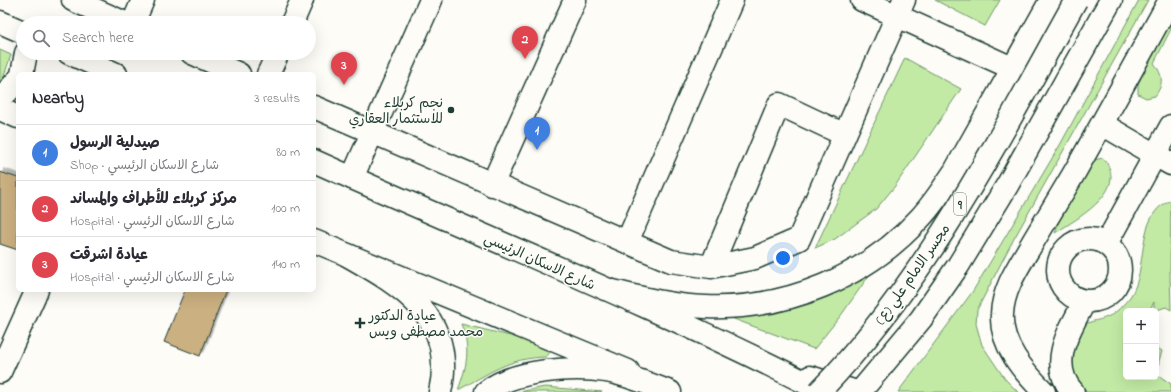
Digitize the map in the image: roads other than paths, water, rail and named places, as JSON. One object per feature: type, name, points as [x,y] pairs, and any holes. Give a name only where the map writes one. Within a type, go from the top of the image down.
[{"type":"main road","points":[[73,0],[109,16]]},
{"type":"main road","points":[[136,16],[143,0]]},
{"type":"main road","points":[[295,16],[302,0]]},
{"type":"main road","points":[[352,178],[431,0]]},
{"type":"main road","points":[[492,185],[575,0]]},
{"type":"main road","points":[[627,242],[732,0]]},
{"type":"main road","points":[[862,0],[901,8],[1012,68]]},
{"type":"main road","points":[[605,289],[673,304],[706,307],[739,307],[772,302],[799,295],[827,285],[877,256],[900,238],[939,195],[955,171],[1051,0]]},
{"type":"main road","name":"مجسر الامام علي (ع)","points":[[819,392],[890,308],[935,244],[982,168],[1076,0]]},
{"type":"main road","name":"9","points":[[860,392],[921,319],[958,266],[1008,184],[1111,0]]},
{"type":"main road","points":[[1044,392],[1024,370],[1013,354],[1004,332],[1002,315],[1004,298],[1019,267],[1102,124],[1170,0]]},
{"type":"main road","points":[[316,108],[371,133],[671,261],[711,267],[755,258],[799,239],[901,8]]},
{"type":"main road","points":[[22,72],[25,60]]},
{"type":"main road","points":[[85,60],[112,72]]},
{"type":"main road","points":[[208,60],[235,72]]},
{"type":"main road","points":[[269,72],[275,60]]},
{"type":"main road","points":[[0,95],[7,92],[16,82]]},
{"type":"main road","points":[[711,267],[779,104],[845,135]]},
{"type":"main road","points":[[0,109],[16,116]]},
{"type":"main road","points":[[1102,124],[1163,159]]},
{"type":"main road","points":[[1106,244],[1163,159],[1171,126]]},
{"type":"main road","name":"شارع الاسكان الرئيسي","points":[[316,162],[605,289],[765,362]]},
{"type":"main road","points":[[1087,239],[1097,240],[1106,244],[1114,251],[1118,260],[1120,271],[1118,281],[1113,290],[1105,297],[1095,301],[1084,301],[1074,298],[1066,291],[1061,283],[1058,263],[1066,250],[1077,241],[1087,239]]},
{"type":"main road","points":[[316,242],[679,392]]},
{"type":"main road","points":[[347,255],[385,276],[426,314],[435,328],[442,348],[443,366],[440,392]]},
{"type":"main road","points":[[0,372],[36,292]]},
{"type":"main road","points":[[1073,392],[1067,386],[1062,375],[1061,358],[1068,332],[1084,301]]},
{"type":"main road","points":[[765,362],[824,392]]},
{"type":"main road","points":[[765,362],[856,392]]},
{"type":"main road","points":[[486,392],[505,381],[547,371],[580,369],[605,371],[628,377],[670,392]]},
{"type":"place","name":"مركز كربلاء للأطراف والمساند","points":[[525,59]]},
{"type":"place","name":"عيادة اشرقت","points":[[344,85]]},
{"type":"place","name":"نجم كربلاء للاستثمار العقاري","points":[[451,110]]},
{"type":"place","name":"صيدلية الرسول","points":[[537,150]]},
{"type":"place","name":"عيادة الدكتور محمد مصطفى ويس","points":[[360,323]]}]
